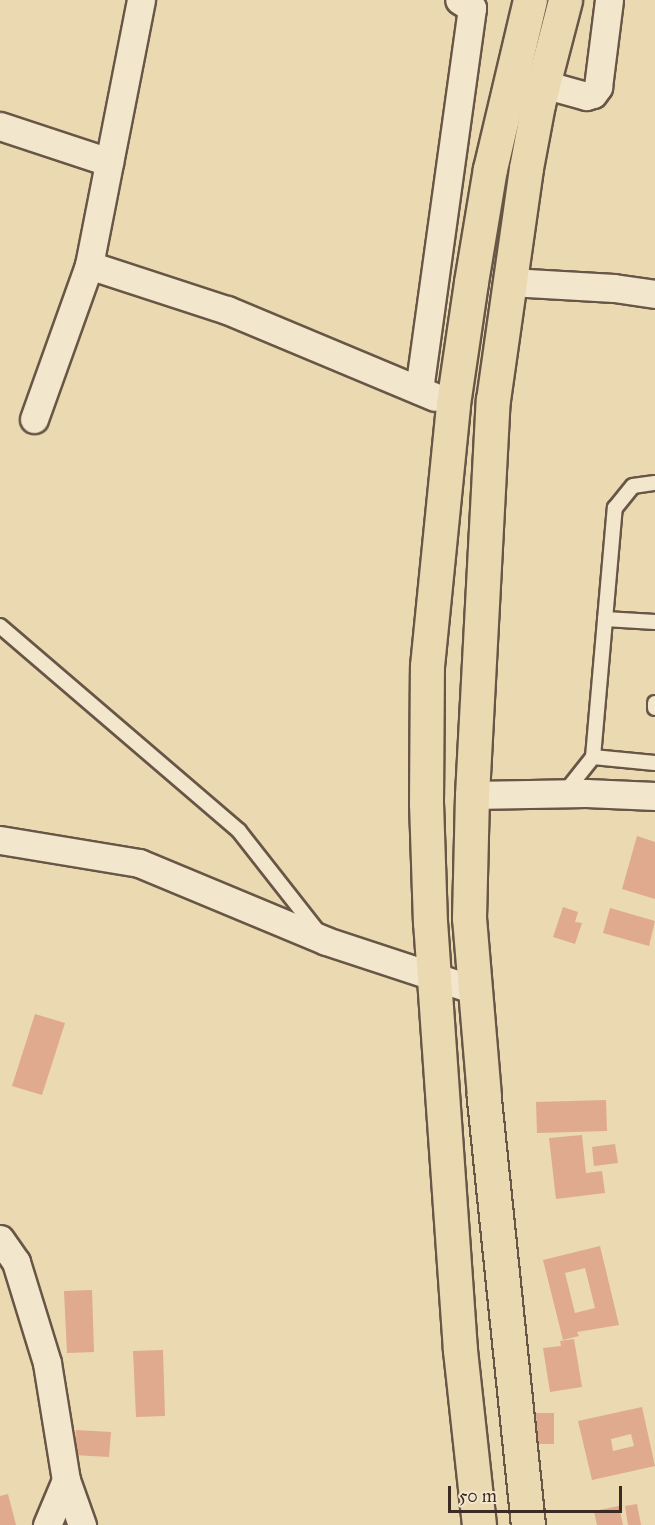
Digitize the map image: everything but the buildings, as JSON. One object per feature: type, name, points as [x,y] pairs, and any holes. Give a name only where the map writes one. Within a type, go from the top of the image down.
[{"type":"main road","points":[[479,1525],[460,1350],[434,977],[426,803],[427,666],[453,404],[490,169],[530,0]]},
{"type":"main road","points":[[528,1525],[469,918],[472,795],[493,400],[526,168],[543,84],[565,0]]},
{"type":"street","points":[[34,419],[89,265],[141,0]]},
{"type":"street","points":[[419,390],[472,8],[459,0]]},
{"type":"street","points":[[543,84],[586,96],[593,94],[598,87],[609,0]]},
{"type":"street","points":[[0,126],[109,162]]},
{"type":"street","points":[[89,265],[227,310],[453,404]]},
{"type":"street","points":[[510,282],[614,288],[655,294]]},
{"type":"street","points":[[472,795],[586,793],[655,796]]},
{"type":"street","points":[[0,840],[139,863],[326,941],[475,990]]},
{"type":"street","points":[[0,1239],[16,1262],[46,1363],[66,1480],[82,1525]]},
{"type":"street","points":[[47,1525],[66,1480]]},
{"type":"lane","points":[[562,795],[593,757],[615,508],[633,486],[646,482],[655,483]]},
{"type":"lane","points":[[605,619],[655,622]]},
{"type":"lane","points":[[0,626],[239,831],[326,941]]},
{"type":"lane","points":[[655,703],[655,708]]},
{"type":"lane","points":[[593,757],[655,763]]}]
